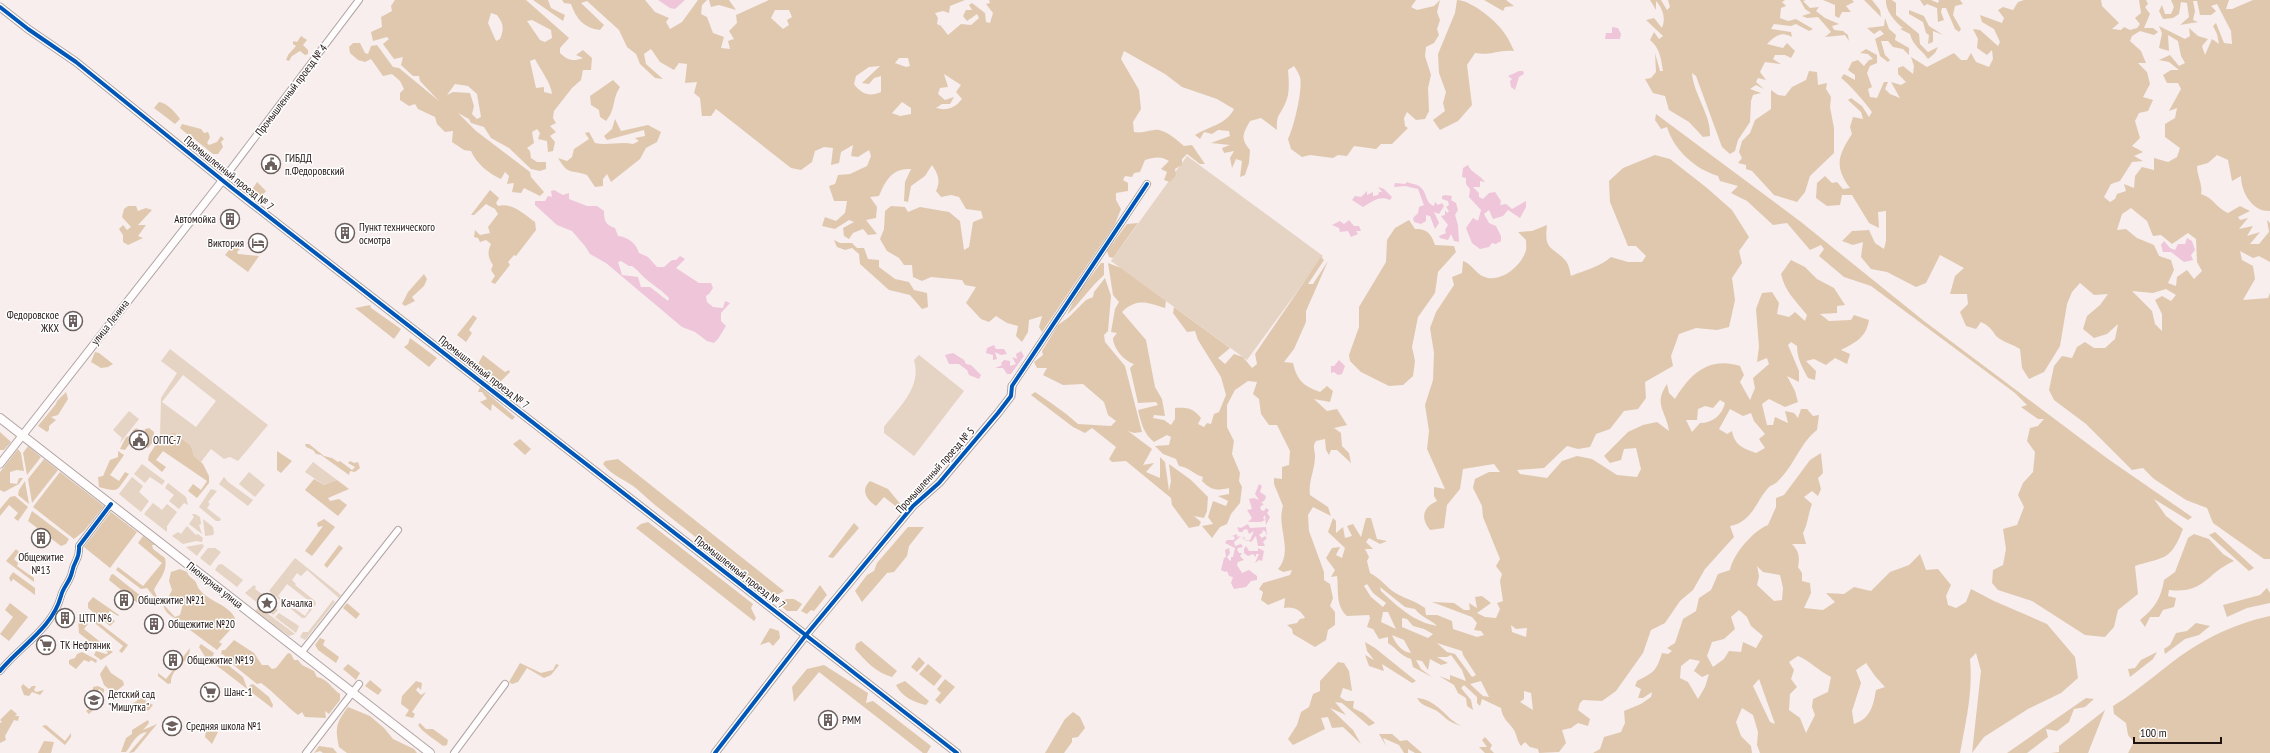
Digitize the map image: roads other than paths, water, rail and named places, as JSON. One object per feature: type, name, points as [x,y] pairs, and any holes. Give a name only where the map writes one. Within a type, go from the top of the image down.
[{"type":"main road","name":"Пионерная улица","points":[[0,418],[430,753]]},
{"type":"street","name":"Промышленный проезд № 4","points":[[222,181],[359,0]]},
{"type":"street","name":"Промышленный проезд № 7","points":[[0,7],[28,29],[86,69],[222,181],[957,753]]},
{"type":"street","name":"улица Ленина","points":[[0,464],[222,181]]},
{"type":"street","name":"Промышленный проезд № 5","points":[[715,753],[806,635],[913,506],[938,483],[1011,396],[1012,386],[1147,184]]},
{"type":"street","points":[[0,671],[42,630],[60,604],[61,596],[71,580],[72,570],[80,556],[78,546],[111,504]]},
{"type":"street","points":[[301,653],[398,530]]},
{"type":"street","points":[[306,753],[354,693],[359,684]]},
{"type":"street","points":[[454,753],[505,684]]},
{"type":"place","name":"ГИБДД п.Федоровский","points":[[271,164]]},
{"type":"place","name":"Автомойка","points":[[230,219]]},
{"type":"place","name":"Пункт технического осмотра","points":[[345,233]]},
{"type":"place","name":"Виктория","points":[[258,243]]},
{"type":"place","name":"Федоровское ЖКХ","points":[[73,321]]},
{"type":"place","name":"ОГПС-7","points":[[139,440]]},
{"type":"place","name":"Общежитие №13","points":[[41,538]]},
{"type":"place","name":"Общежитие №21","points":[[124,600]]},
{"type":"place","name":"Качалка","points":[[267,603]]},
{"type":"place","name":"ЦТП №6","points":[[65,618]]},
{"type":"place","name":"Общежитие №20","points":[[154,624]]},
{"type":"place","name":"ТК Нефтяник","points":[[46,645]]},
{"type":"place","name":"Общежитие №19","points":[[173,660]]},
{"type":"place","name":"Шанс-1","points":[[210,692]]},
{"type":"place","name":"Детский сад \"Мишутка\"","points":[[94,700]]},
{"type":"place","name":"РММ","points":[[828,720]]},
{"type":"place","name":"Средняя школа №1","points":[[172,726]]}]
